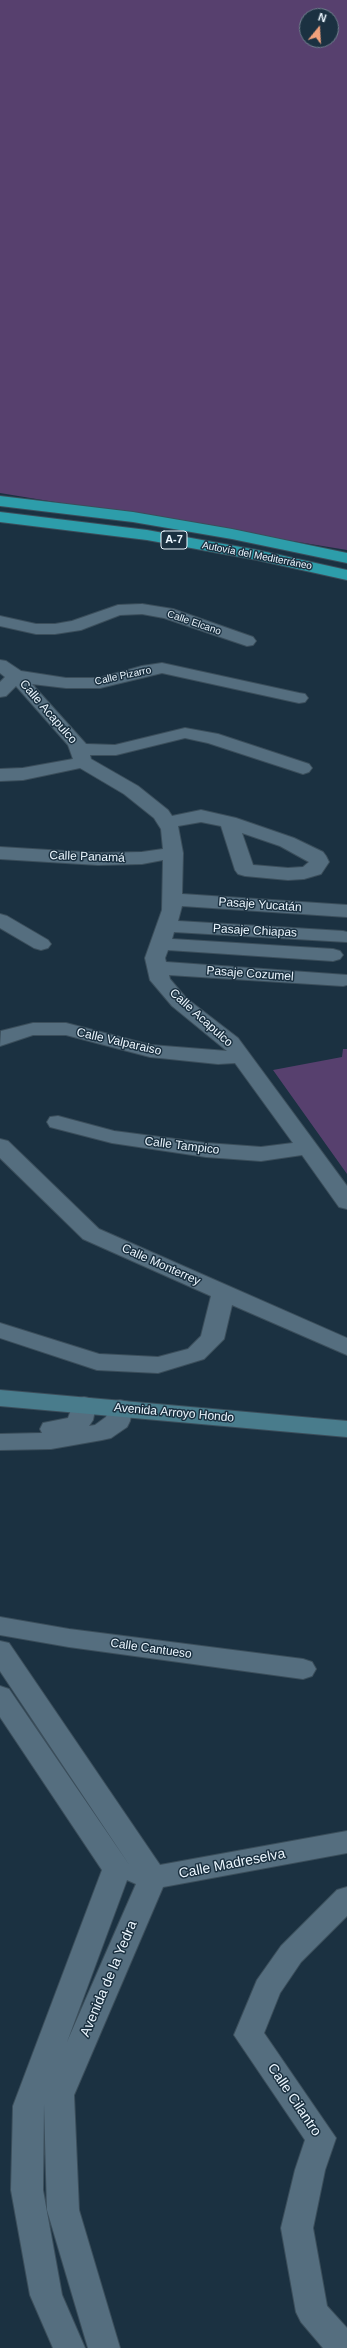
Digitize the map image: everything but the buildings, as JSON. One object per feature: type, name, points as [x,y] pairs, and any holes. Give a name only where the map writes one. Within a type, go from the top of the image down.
[{"type":"highway","name":"Autovía del Mediterráneo","points":[[0,501],[133,517],[232,534],[347,558]]},
{"type":"highway","name":"Autovía del Mediterráneo","points":[[0,517],[147,535],[257,555],[347,575]]},
{"type":"main road","name":"Avenida Arroyo Hondo","points":[[0,1398],[347,1429]]},
{"type":"street","name":"Calle Elcano","points":[[0,622],[36,629],[55,629],[75,626],[118,610],[142,609],[167,613],[247,641]]},
{"type":"street","name":"Calle Acapulco","points":[[0,665],[16,676],[77,744],[81,756],[131,790],[161,814],[167,823],[170,829],[173,853],[172,910],[155,958],[160,980],[179,1002],[231,1042],[347,1202]]},
{"type":"street","name":"Calle Pizarro","points":[[16,676],[66,683],[100,683],[142,671],[162,668],[299,698]]},
{"type":"street","points":[[0,692],[16,676]]},
{"type":"street","points":[[0,775],[23,774],[81,756],[116,750],[166,736],[185,734],[212,738],[303,768]]},
{"type":"street","points":[[167,823],[201,816],[229,822]]},
{"type":"street","name":"Calle Panamá","points":[[0,852],[98,859],[142,858],[173,853]]},
{"type":"street","name":"Pasaje Yucatán","points":[[172,899],[347,910]]},
{"type":"street","points":[[0,920],[42,944]]},
{"type":"street","points":[[164,935],[333,955]]},
{"type":"street","name":"Pasaje Chiapas","points":[[164,935],[343,937]]},
{"type":"street","name":"Pasaje Cozumel","points":[[158,968],[343,980]]},
{"type":"street","name":"Calle Valparaiso","points":[[0,1040],[33,1029],[66,1028],[150,1051],[218,1058],[241,1056]]},
{"type":"street","name":"Calle Tampico","points":[[58,1122],[112,1138],[206,1150],[261,1154],[307,1148]]},
{"type":"street","name":"Calle Monterrey","points":[[0,1146],[91,1234],[347,1347]]},
{"type":"street","points":[[0,1330],[97,1362],[158,1365],[196,1354],[212,1339],[223,1293]]},
{"type":"street","points":[[0,1431],[69,1428],[81,1420],[84,1405]]},
{"type":"street","points":[[0,1442],[51,1441],[102,1432],[118,1421],[120,1408]]},
{"type":"street","name":"Calle Cantueso","points":[[0,1626],[69,1638],[303,1669]]},
{"type":"street","points":[[0,1650],[153,1877]]},
{"type":"street","points":[[0,1696],[117,1869],[28,2106],[28,2190],[46,2295],[69,2348]]},
{"type":"street","name":"Calle Madreselva","points":[[117,1869],[153,1877],[177,1875],[347,1842]]},
{"type":"street","name":"Avenida de la Yedra","points":[[104,2348],[63,2210],[59,2095],[153,1877]]},
{"type":"street","name":"Calle Cilantro","points":[[344,2348],[312,2312],[297,2228],[310,2170],[321,2138],[290,2091],[249,2035],[267,1988],[291,1954],[347,1898]]},
{"type":"shaded area","points":[[0,0],[347,0],[347,550],[0,493]]},
{"type":"shaded area","points":[[343,1049],[347,1049],[347,1174],[273,1070],[342,1057]]}]
